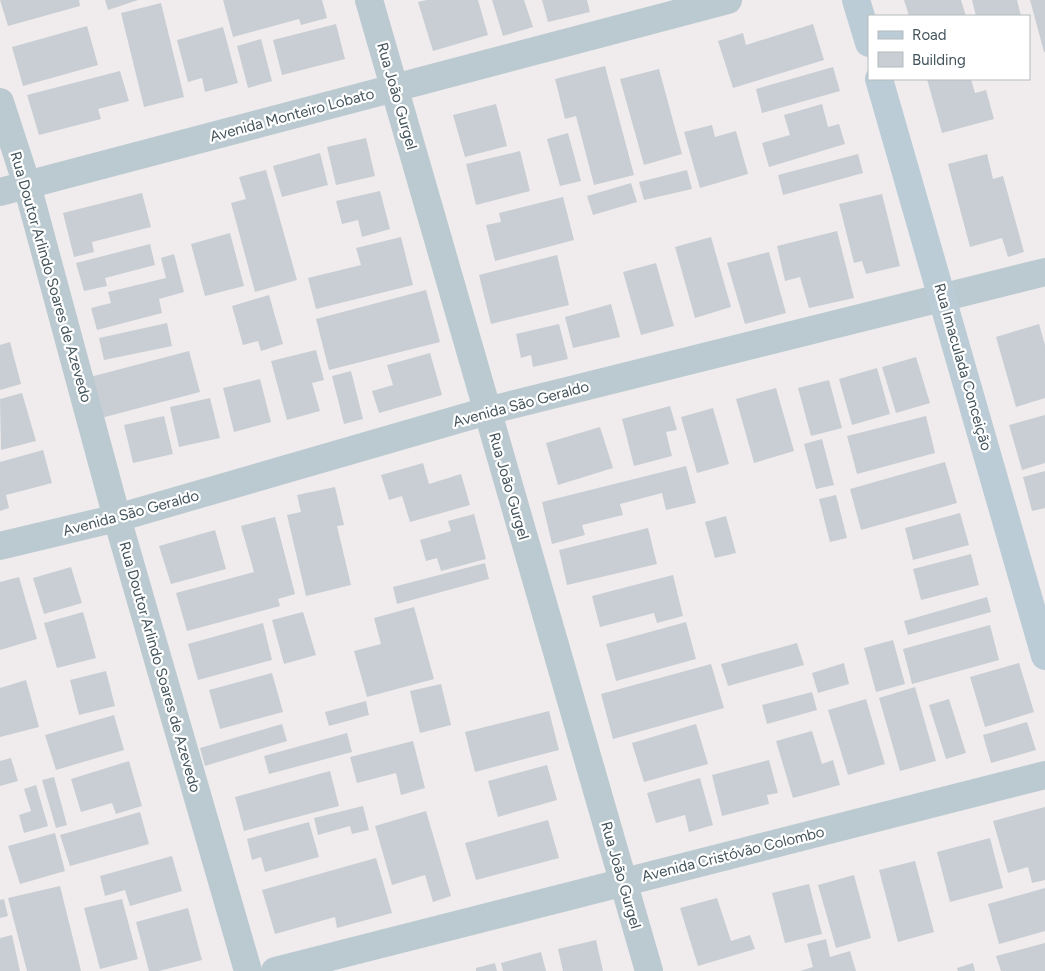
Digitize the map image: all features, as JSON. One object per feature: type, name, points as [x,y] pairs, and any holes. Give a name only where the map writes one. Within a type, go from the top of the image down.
[{"type":"street","name":"Rua João Gurgel","points":[[369,0],[649,971]]},
{"type":"street","name":"Avenida Monteiro Lobato","points":[[0,192],[728,0]]},
{"type":"street","points":[[856,0],[868,40]]},
{"type":"street","name":"Rua Imaculada Conceição","points":[[879,80],[943,296],[1045,656]]},
{"type":"street","name":"Rua Doutor Arlindo Soares de Azevedo","points":[[0,102],[27,185],[117,518],[248,971]]},
{"type":"street","name":"Avenida São Geraldo","points":[[0,546],[117,518],[487,411],[1045,272]]},
{"type":"street","name":"Avenida Cristóvão Colombo","points":[[275,971],[1045,775]]},
{"type":"building","points":[[0,0],[79,0],[80,6],[8,26]]},
{"type":"building","points":[[105,0],[138,0],[108,10]]},
{"type":"building","points":[[223,0],[322,0],[327,18],[301,25],[299,19],[233,37]]},
{"type":"building","points":[[427,0],[478,0],[488,35],[433,51],[418,2]]},
{"type":"building","points":[[492,0],[524,0],[533,27],[503,36]]},
{"type":"building","points":[[542,0],[587,0],[590,12],[548,22]]},
{"type":"building","points":[[904,0],[961,0],[966,15],[909,15]]},
{"type":"building","points":[[972,0],[1017,0],[1021,15],[976,15]]},
{"type":"building","points":[[1030,0],[1045,0],[1045,52],[1044,52]]},
{"type":"building","points":[[161,3],[184,97],[144,107],[121,13]]},
{"type":"building","points":[[336,24],[345,59],[282,75],[273,40]]},
{"type":"building","points":[[813,24],[824,60],[733,88],[718,41],[743,33],[746,45]]},
{"type":"building","points":[[87,26],[98,65],[23,86],[12,47]]},
{"type":"building","points":[[223,27],[238,83],[205,92],[202,78],[188,82],[177,40]]},
{"type":"building","points":[[261,39],[272,81],[248,88],[237,46]]},
{"type":"building","points":[[605,66],[634,175],[594,185],[576,116],[565,119],[555,79]]},
{"type":"building","points":[[833,67],[840,91],[762,113],[756,89]]},
{"type":"building","points":[[659,69],[682,154],[644,165],[620,79]]},
{"type":"building","points":[[120,71],[129,101],[98,109],[101,119],[39,135],[27,95]]},
{"type":"building","points":[[927,80],[971,80],[975,93],[986,90],[994,119],[942,133]]},
{"type":"building","points":[[496,104],[507,146],[465,157],[453,115]]},
{"type":"building","points":[[822,104],[828,127],[839,124],[845,144],[769,167],[762,143],[790,135],[784,115]]},
{"type":"building","points":[[712,125],[715,137],[736,131],[748,174],[700,188],[684,132]]},
{"type":"building","points":[[568,133],[581,181],[560,186],[547,139]]},
{"type":"building","points":[[366,138],[375,176],[336,185],[327,147]]},
{"type":"building","points":[[520,151],[530,191],[476,205],[466,164]]},
{"type":"building","points":[[320,153],[328,185],[282,197],[273,166]]},
{"type":"building","points":[[858,154],[863,173],[783,195],[778,175]]},
{"type":"building","points":[[987,154],[993,179],[1003,176],[1024,252],[1008,257],[1002,238],[970,247],[948,164]]},
{"type":"building","points":[[266,170],[297,280],[255,292],[231,203],[246,199],[239,177]]},
{"type":"building","points":[[687,170],[692,189],[644,200],[639,182]]},
{"type":"building","points":[[631,183],[637,202],[593,215],[587,196]]},
{"type":"building","points":[[380,191],[390,229],[362,237],[358,220],[342,224],[336,201]]},
{"type":"building","points":[[142,193],[151,227],[92,242],[94,252],[74,257],[63,213]]},
{"type":"building","points":[[882,194],[900,266],[866,274],[862,261],[854,263],[839,204]]},
{"type":"building","points":[[563,197],[574,240],[495,261],[486,225],[501,222],[499,213]]},
{"type":"building","points":[[837,231],[854,298],[809,308],[800,277],[785,281],[777,246]]},
{"type":"building","points":[[230,233],[244,286],[205,296],[191,244]]},
{"type":"building","points":[[401,237],[413,285],[316,309],[308,278],[361,265],[356,248]]},
{"type":"building","points":[[711,237],[731,307],[695,318],[675,247]]},
{"type":"building","points":[[150,244],[155,265],[105,278],[107,286],[84,291],[76,263]]},
{"type":"building","points":[[769,252],[786,313],[745,324],[727,263]]},
{"type":"building","points":[[174,254],[184,292],[159,299],[162,313],[97,330],[91,308],[111,303],[108,292],[166,278],[161,258]]},
{"type":"building","points":[[557,255],[569,305],[491,324],[479,275]]},
{"type":"building","points":[[656,263],[674,326],[641,335],[623,272]]},
{"type":"building","points":[[426,290],[440,342],[329,370],[316,319]]},
{"type":"building","points":[[269,295],[283,344],[261,351],[258,341],[243,345],[232,306]]},
{"type":"building","points":[[611,304],[620,337],[573,348],[565,317]]},
{"type":"building","points":[[167,323],[172,346],[104,360],[99,338]]},
{"type":"building","points":[[559,324],[568,359],[533,367],[531,355],[521,358],[516,334]]},
{"type":"building","points":[[1039,324],[1045,345],[1045,398],[1016,407],[996,337]]},
{"type":"building","points":[[10,342],[21,384],[0,390],[0,345]]},
{"type":"building","points":[[316,350],[324,380],[312,383],[320,411],[287,420],[271,361]]},
{"type":"building","points":[[189,351],[200,392],[101,418],[90,377]]},
{"type":"building","points":[[430,353],[442,395],[379,413],[372,391],[393,385],[387,365]]},
{"type":"building","points":[[916,357],[930,403],[896,413],[882,367]]},
{"type":"building","points":[[877,368],[890,414],[852,425],[839,379]]},
{"type":"building","points":[[351,371],[363,419],[344,424],[332,376]]},
{"type":"building","points":[[260,379],[271,422],[234,432],[223,388]]},
{"type":"building","points":[[829,380],[842,428],[811,436],[798,388]]},
{"type":"building","points":[[776,388],[794,451],[754,463],[736,399]]},
{"type":"building","points":[[22,393],[36,441],[1,450],[0,399]]},
{"type":"building","points":[[210,398],[220,438],[179,447],[170,407]]},
{"type":"building","points":[[670,406],[677,430],[666,432],[672,456],[634,466],[622,419]]},
{"type":"building","points":[[713,408],[729,464],[697,473],[681,417]]},
{"type":"building","points":[[1045,415],[1045,463],[1022,470],[1009,425]]},
{"type":"building","points":[[164,416],[173,454],[133,463],[124,425]]},
{"type":"building","points":[[926,416],[935,453],[857,474],[847,436]]},
{"type":"building","points":[[600,427],[613,468],[558,485],[546,443]]},
{"type":"building","points":[[822,439],[834,485],[816,489],[804,444]]},
{"type":"building","points":[[43,450],[52,483],[6,495],[9,508],[0,511],[0,462]]},
{"type":"building","points":[[945,462],[957,503],[861,530],[850,489]]},
{"type":"building","points":[[423,463],[429,484],[461,474],[470,505],[410,522],[402,496],[389,500],[381,475]]},
{"type":"building","points":[[686,466],[696,503],[666,510],[662,493],[620,504],[623,515],[582,525],[585,535],[552,544],[542,502]]},
{"type":"building","points":[[1045,471],[1045,508],[1032,511],[1023,477]]},
{"type":"building","points":[[335,487],[344,525],[337,526],[351,585],[306,596],[287,515],[301,512],[297,495]]},
{"type":"building","points":[[836,495],[847,538],[830,542],[819,499]]},
{"type":"building","points":[[960,513],[969,545],[913,560],[905,528]]},
{"type":"building","points":[[474,514],[486,559],[441,571],[437,558],[426,561],[420,540],[451,531],[448,521]]},
{"type":"building","points":[[726,516],[736,553],[715,558],[705,522]]},
{"type":"building","points":[[275,517],[295,594],[278,599],[280,606],[187,631],[176,593],[254,572],[241,526]]},
{"type":"building","points":[[648,528],[657,564],[567,585],[559,550]]},
{"type":"building","points":[[215,530],[226,569],[171,584],[159,546]]},
{"type":"building","points":[[971,554],[979,585],[921,600],[913,569]]},
{"type":"building","points":[[485,563],[489,579],[397,604],[393,587]]},
{"type":"building","points":[[71,567],[82,603],[44,614],[33,578]]},
{"type":"building","points":[[673,575],[683,616],[657,623],[654,613],[600,627],[592,596]]},
{"type":"building","points":[[19,577],[37,639],[0,650],[0,582]]},
{"type":"building","points":[[987,597],[991,612],[908,635],[904,621]]},
{"type":"building","points":[[414,607],[434,679],[367,697],[354,651],[381,644],[374,618]]},
{"type":"building","points":[[83,612],[96,658],[57,668],[44,623]]},
{"type":"building","points":[[303,612],[316,655],[284,664],[272,620]]},
{"type":"building","points":[[686,622],[696,659],[616,681],[606,644]]},
{"type":"building","points":[[263,623],[272,660],[198,680],[188,644]]},
{"type":"building","points":[[990,625],[999,660],[912,684],[903,649]]},
{"type":"building","points":[[893,640],[905,684],[876,692],[864,648]]},
{"type":"building","points":[[797,643],[804,665],[728,686],[721,664]]},
{"type":"building","points":[[844,663],[849,684],[818,693],[812,673]]},
{"type":"building","points":[[1019,663],[1034,712],[985,727],[970,677]]},
{"type":"building","points":[[711,664],[724,708],[613,739],[601,694]]},
{"type":"building","points":[[106,671],[115,706],[79,715],[70,680]]},
{"type":"building","points":[[272,673],[283,712],[220,729],[209,690]]},
{"type":"building","points":[[26,680],[39,727],[0,737],[0,688]]},
{"type":"building","points":[[441,684],[451,725],[420,733],[410,691]]},
{"type":"building","points":[[915,687],[936,761],[900,771],[879,698]]},
{"type":"building","points":[[812,692],[817,710],[767,724],[762,705]]},
{"type":"building","points":[[866,699],[885,764],[848,775],[828,710]]},
{"type":"building","points":[[949,699],[966,753],[946,759],[929,705]]},
{"type":"building","points":[[366,701],[369,715],[329,726],[325,712]]},
{"type":"building","points":[[549,711],[559,750],[475,772],[465,732]]},
{"type":"building","points":[[114,715],[124,750],[56,770],[45,735]]},
{"type":"building","points":[[1027,722],[1036,750],[991,763],[983,735]]},
{"type":"building","points":[[282,724],[287,741],[205,766],[200,748]]},
{"type":"building","points":[[696,724],[708,764],[644,782],[632,743]]},
{"type":"building","points":[[812,731],[822,764],[833,760],[840,785],[793,798],[776,741]]},
{"type":"building","points":[[347,733],[352,752],[269,774],[264,756]]},
{"type":"building","points":[[413,741],[425,788],[401,795],[396,773],[357,783],[350,757]]},
{"type":"building","points":[[11,758],[18,781],[0,786],[0,761]]},
{"type":"building","points":[[769,760],[778,793],[767,795],[769,804],[722,816],[712,775]]},
{"type":"building","points":[[129,761],[142,806],[116,814],[112,803],[81,812],[71,779]]},
{"type":"building","points":[[547,765],[557,800],[498,817],[488,781]]},
{"type":"building","points":[[330,771],[339,806],[244,831],[235,797]]},
{"type":"building","points":[[54,777],[67,825],[56,828],[42,780]]},
{"type":"building","points":[[700,778],[713,825],[689,832],[685,815],[656,823],[647,793]]},
{"type":"building","points":[[36,785],[48,826],[24,833],[19,815],[31,811],[24,789]]},
{"type":"building","points":[[363,806],[369,830],[352,834],[350,826],[318,835],[314,818]]},
{"type":"building","points":[[1045,807],[1045,880],[1032,883],[1028,867],[1008,873],[993,821]]},
{"type":"building","points":[[426,811],[451,896],[433,902],[425,875],[392,885],[375,826]]},
{"type":"building","points":[[140,812],[149,844],[70,866],[60,835]]},
{"type":"building","points":[[548,820],[559,858],[476,880],[465,843]]},
{"type":"building","points":[[309,822],[319,857],[265,872],[261,857],[252,860],[247,839]]},
{"type":"building","points":[[55,833],[65,871],[20,884],[8,846]]},
{"type":"building","points":[[990,838],[1003,888],[950,902],[937,852]]},
{"type":"building","points":[[172,856],[182,891],[130,906],[125,890],[105,896],[100,876]]},
{"type":"building","points":[[376,858],[392,913],[337,928],[335,917],[275,934],[262,890]]},
{"type":"building","points":[[915,861],[934,932],[898,942],[879,870]]},
{"type":"building","points":[[854,875],[871,938],[836,948],[818,885]]},
{"type":"building","points":[[809,884],[822,934],[785,943],[772,893]]},
{"type":"building","points":[[60,886],[81,971],[27,971],[8,898]]},
{"type":"building","points":[[1045,888],[1045,931],[999,944],[988,904]]},
{"type":"building","points":[[717,898],[731,941],[750,935],[755,949],[698,966],[680,908]]},
{"type":"building","points":[[4,899],[8,916],[0,918],[0,900]]},
{"type":"building","points":[[122,899],[138,959],[100,969],[84,908]]},
{"type":"building","points":[[188,908],[202,960],[159,971],[149,971],[136,922]]},
{"type":"building","points":[[12,935],[20,971],[0,971],[0,938]]},
{"type":"building","points":[[826,939],[830,957],[850,951],[856,971],[800,971],[813,967],[807,944]]},
{"type":"building","points":[[596,940],[603,971],[563,971],[558,949]]},
{"type":"building","points":[[1045,943],[1045,971],[1001,971],[996,956]]},
{"type":"building","points":[[541,952],[546,971],[503,971],[501,963]]},
{"type":"building","points":[[495,963],[497,971],[476,971],[476,968]]},
{"type":"building","points":[[973,963],[975,971],[958,971],[957,968]]}]
